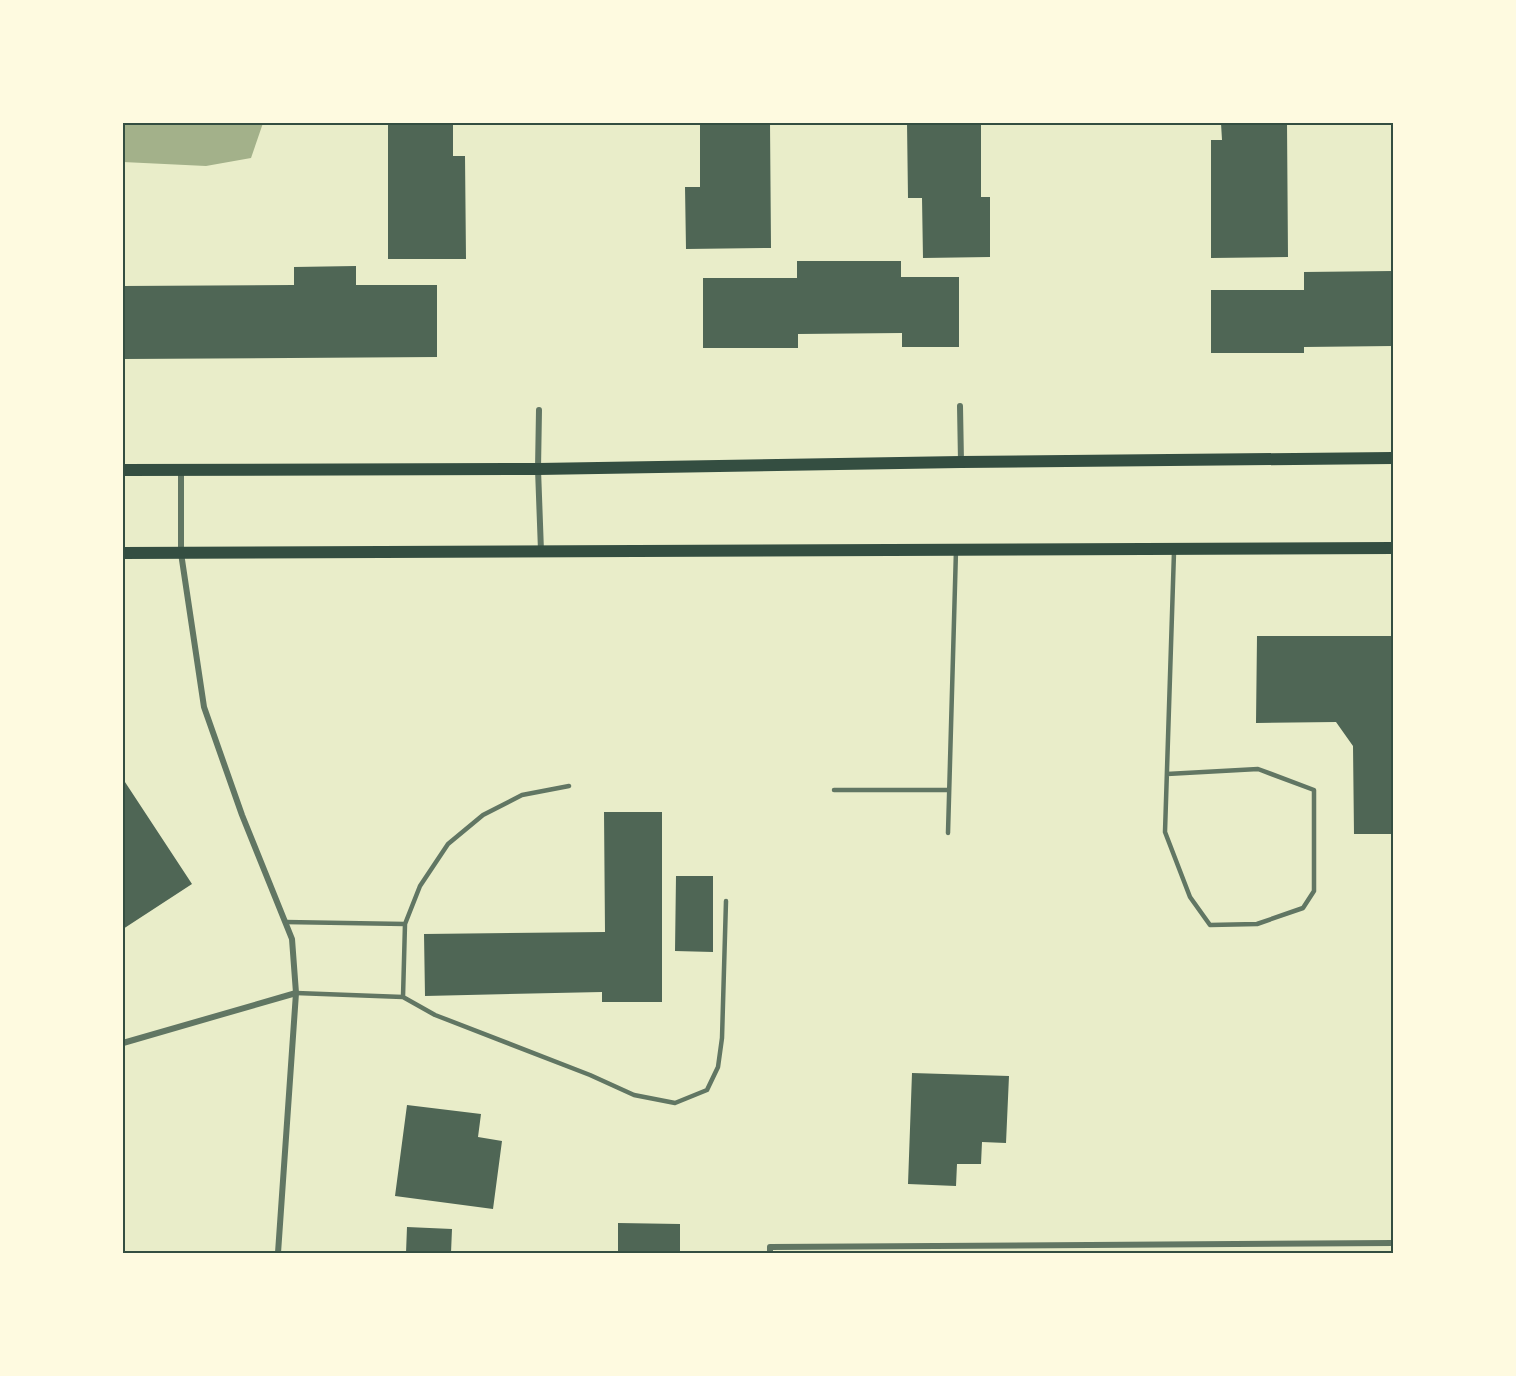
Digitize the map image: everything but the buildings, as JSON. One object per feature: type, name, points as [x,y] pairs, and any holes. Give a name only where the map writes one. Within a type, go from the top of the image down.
[{"type":"main road","points":[[123,470],[538,469],[1393,458]]},
{"type":"main road","points":[[123,553],[1393,548]]},
{"type":"street","points":[[960,406],[961,462]]},
{"type":"street","points":[[539,410],[538,469],[541,552]]},
{"type":"street","points":[[181,470],[181,553],[204,707],[242,815],[292,939],[296,993],[278,1253]]},
{"type":"street","points":[[123,1043],[296,993]]},
{"type":"street","points":[[770,1250],[1393,1243]]},
{"type":"lane","points":[[1167,774],[1258,769],[1314,790],[1314,891],[1303,908],[1257,924],[1210,925],[1190,897],[1165,832],[1174,549]]},
{"type":"lane","points":[[948,833],[956,550]]},
{"type":"lane","points":[[403,997],[405,924],[420,886],[448,844],[483,815],[522,795],[569,786]]},
{"type":"lane","points":[[834,790],[950,790]]},
{"type":"lane","points":[[296,993],[403,997],[435,1015],[590,1075],[634,1095],[675,1103],[707,1090],[718,1067],[722,1038],[726,901]]},
{"type":"lane","points":[[285,922],[405,924]]},
{"type":"shaded area","points":[[123,123],[263,123],[251,158],[206,166],[123,162]]}]
